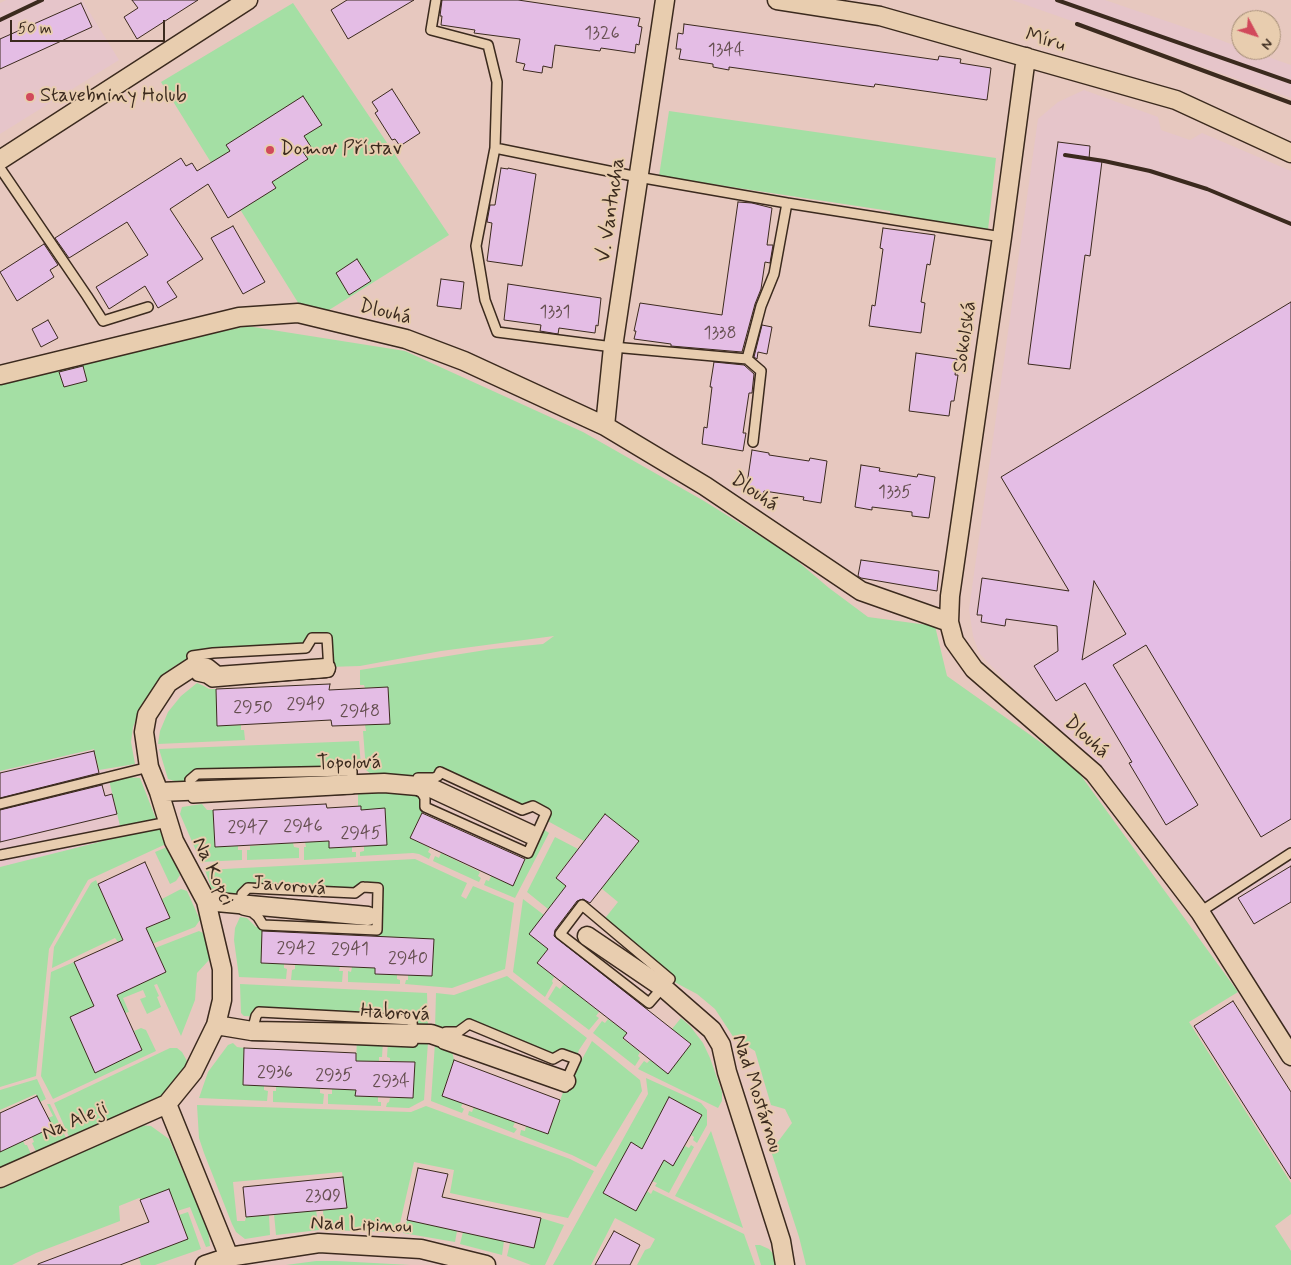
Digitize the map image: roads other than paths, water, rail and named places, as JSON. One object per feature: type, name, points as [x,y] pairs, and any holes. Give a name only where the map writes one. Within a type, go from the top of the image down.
[{"type":"street","points":[[0,160],[248,0]]},
{"type":"street","name":"V. Vantucha","points":[[605,426],[613,347],[665,0]]},
{"type":"street","name":"Míru","points":[[778,0],[880,16],[1176,100],[1291,153]]},
{"type":"street","name":"Sokolská","points":[[948,622],[950,596],[1026,57]]},
{"type":"street","name":"Dlouhá","points":[[0,375],[239,316],[298,313],[406,339],[464,362],[605,426],[705,486],[861,591],[948,622],[954,641],[974,669],[1094,773],[1200,912],[1291,1056]]},
{"type":"street","points":[[194,666],[207,668],[217,676],[326,668]]},
{"type":"street","name":"Na Kopci","points":[[167,1104],[193,1072],[216,1025],[222,1000],[222,969],[206,901],[174,841],[149,767],[144,732],[147,715],[168,683],[194,666]]},
{"type":"street","name":"Topolová","points":[[159,792],[384,783],[429,787],[530,834]]},
{"type":"street","name":"Javorová","points":[[206,901],[368,916]]},
{"type":"street","name":"Nad Mostárnou","points":[[587,936],[663,988],[712,1030],[721,1045],[727,1072],[781,1242],[785,1265]]},
{"type":"street","name":"Habrová","points":[[216,1025],[252,1031],[431,1034],[566,1081]]},
{"type":"street","points":[[167,1104],[229,1257]]},
{"type":"street","name":"Na Aleji","points":[[0,1178],[167,1104]]},
{"type":"street","name":"Nad Lipinou","points":[[205,1265],[229,1257],[319,1243],[421,1249],[486,1265]]},
{"type":"lane","points":[[436,0],[432,30],[488,46],[497,82],[495,148],[476,246],[484,300],[497,332],[613,347],[747,359],[761,371],[753,442]]},
{"type":"lane","points":[[495,148],[638,177],[1002,237]]},
{"type":"lane","points":[[0,168],[88,296],[103,321],[148,307]]},
{"type":"lane","points":[[747,359],[761,306],[774,274],[787,203]]},
{"type":"lane","points":[[312,638],[327,638],[329,672],[212,682],[197,676],[194,666],[192,656],[197,654],[306,648],[312,638]]},
{"type":"lane","points":[[0,804],[149,767]]},
{"type":"lane","points":[[440,772],[522,810],[533,806],[546,813],[528,853],[425,807],[425,798],[422,792],[417,790],[417,786],[418,778],[434,778],[440,772]]},
{"type":"lane","points":[[0,855],[168,822]]},
{"type":"lane","points":[[1200,912],[1291,853]]},
{"type":"lane","points":[[363,887],[378,888],[376,930],[263,925],[252,912],[243,910],[242,904],[242,894],[248,888],[355,893],[363,887]]},
{"type":"lane","points":[[582,905],[670,980],[663,988],[649,1003],[560,934],[582,905]]},
{"type":"lane","points":[[444,1039],[446,1032],[458,1032],[469,1024],[553,1059],[562,1054],[576,1059],[566,1081]]},
{"type":"railway","points":[[0,20],[42,0]]},
{"type":"railway","points":[[1057,0],[1291,82]]},
{"type":"railway","points":[[1077,24],[1291,103]]},
{"type":"railway","points":[[1065,155],[1150,171],[1207,189],[1291,224]]},
{"type":"place","name":"Stavebniny Holub","points":[[30,97]]},
{"type":"place","name":"Domov Přístav","points":[[270,150]]}]
